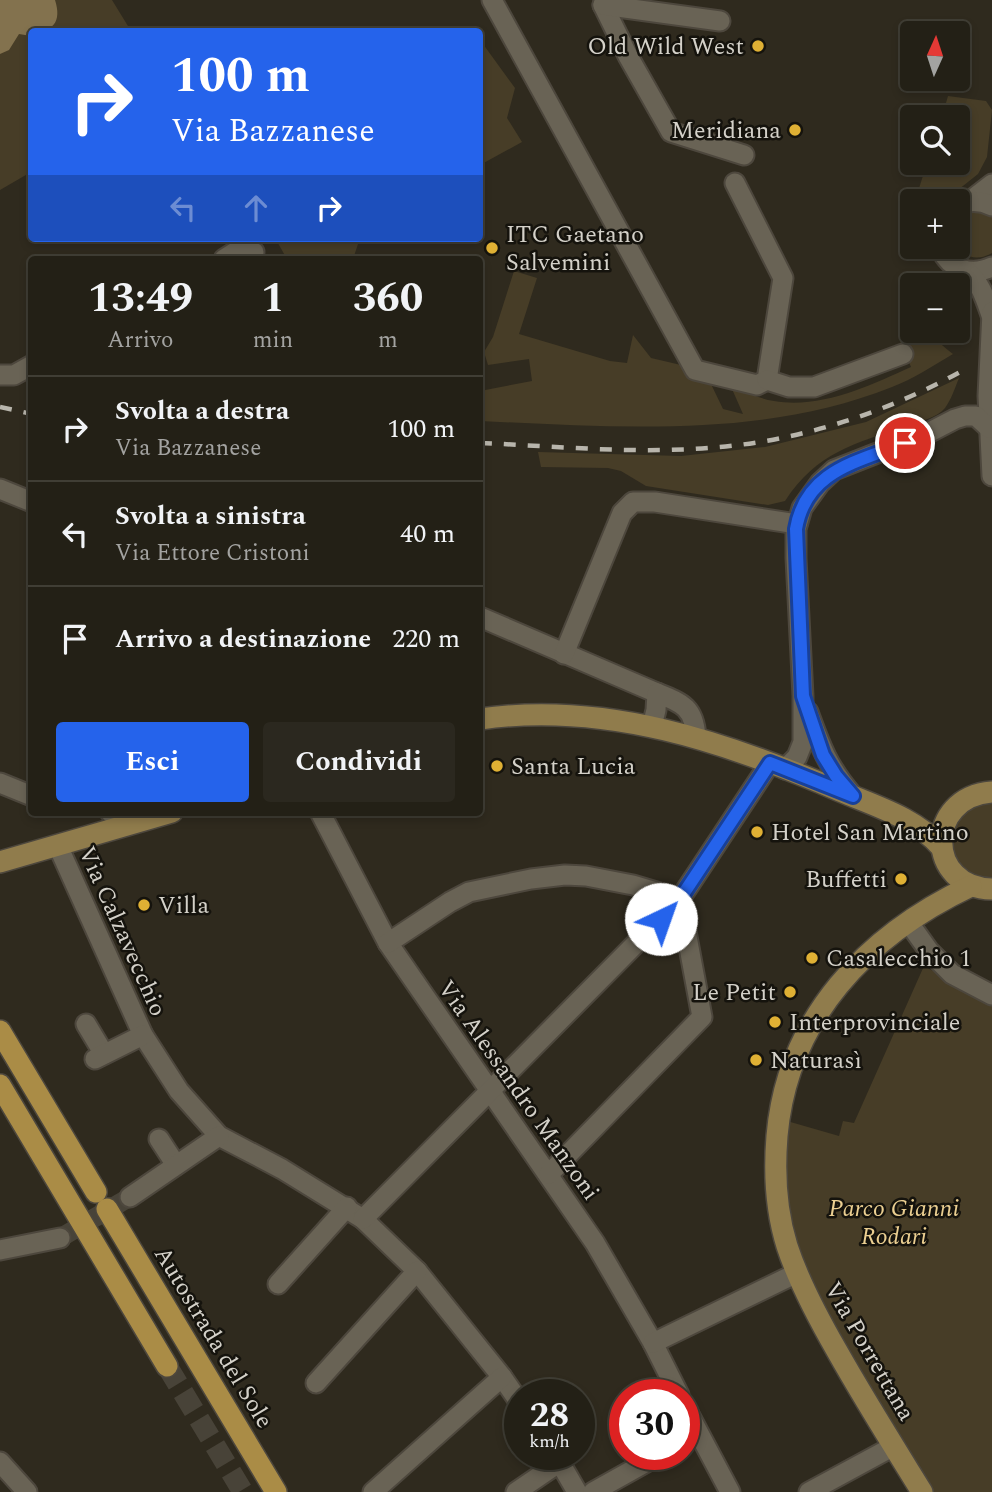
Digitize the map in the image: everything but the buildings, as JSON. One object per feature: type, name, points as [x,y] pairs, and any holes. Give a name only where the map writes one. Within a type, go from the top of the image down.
[{"type":"highway","name":"Autostrada del Sole","points":[[0,1031],[276,1492]]},
{"type":"highway","points":[[0,1085],[167,1366]]},
{"type":"main road","points":[[483,719],[523,715],[575,716],[631,721],[696,737],[778,766],[902,817],[929,833],[943,852],[950,869],[960,879],[982,888]]},
{"type":"main road","points":[[902,817],[932,816],[951,811],[969,797],[992,792]]},
{"type":"main road","name":"Via Porrettana","points":[[927,908],[937,888],[943,852],[943,828],[951,811]]},
{"type":"main road","points":[[0,862],[158,816]]},
{"type":"main road","name":"Via Porrettana","points":[[922,1492],[820,1321],[797,1273],[780,1218],[776,1187],[778,1123],[790,1069],[799,1046],[825,1001],[860,962],[927,908],[982,888]]},
{"type":"street","points":[[492,0],[695,370],[757,385],[767,380],[789,387],[814,387],[904,354]]},
{"type":"street","points":[[720,22],[603,5],[671,132],[744,155]]},
{"type":"street","points":[[735,183],[783,278],[767,380]]},
{"type":"street","points":[[970,199],[992,184]]},
{"type":"street","points":[[970,202],[981,201],[992,206]]},
{"type":"street","points":[[229,256],[235,252],[254,252]]},
{"type":"street","points":[[948,259],[976,280],[992,313],[988,397],[992,476]]},
{"type":"street","points":[[967,271],[982,271],[992,267]]},
{"type":"street","points":[[0,375],[15,375],[28,367]]},
{"type":"street","points":[[363,1219],[680,899],[778,766],[797,757],[803,742],[803,696],[796,558],[797,524],[810,495],[834,470],[965,416],[981,406],[988,397]]},
{"type":"street","points":[[965,416],[976,416],[989,428]]},
{"type":"street","points":[[0,489],[28,500]]},
{"type":"street","points":[[564,654],[620,519],[627,506],[633,502],[655,502],[797,524]]},
{"type":"street","points":[[483,618],[677,701],[687,708],[696,737]]},
{"type":"street","points":[[652,726],[657,693]]},
{"type":"street","points":[[803,696],[823,755],[853,796]]},
{"type":"street","points":[[969,797],[992,778]]},
{"type":"street","points":[[0,783],[28,794]]},
{"type":"street","points":[[116,816],[128,825]]},
{"type":"street","name":"Via Alessandro Manzoni","points":[[322,816],[388,943],[596,1243],[671,1379]]},
{"type":"street","name":"Via Calzavecchio","points":[[58,846],[143,1035],[179,1091],[219,1136],[282,1169],[363,1219],[417,1271],[504,1380]]},
{"type":"street","points":[[388,943],[469,892],[531,879],[565,875],[586,876],[633,885],[680,899]]},
{"type":"street","points":[[549,1174],[702,1017],[680,899]]},
{"type":"street","points":[[909,923],[929,951],[952,974],[992,995]]},
{"type":"street","name":"Via Calzavecchio","points":[[86,1024],[100,1057],[143,1035]]},
{"type":"street","points":[[130,1197],[219,1136]]},
{"type":"street","points":[[159,1139],[176,1165]]},
{"type":"street","points":[[278,1284],[347,1207]]},
{"type":"street","points":[[0,1251],[60,1238]]},
{"type":"street","points":[[316,1383],[417,1271]]},
{"type":"street","points":[[653,1343],[797,1273]]},
{"type":"street","points":[[373,1492],[502,1377]]},
{"type":"street","points":[[809,1492],[894,1446]]},
{"type":"street","points":[[700,1449],[730,1492]]},
{"type":"street","points":[[0,1462],[27,1492]]},
{"type":"street","points":[[516,1492],[543,1470]]},
{"type":"street","points":[[564,1470],[577,1492]]},
{"type":"street","points":[[593,1492],[632,1470]]},
{"type":"green space","points":[[0,0],[112,0],[129,28],[28,28],[28,174],[0,190]]},
{"type":"green space","points":[[483,44],[515,88],[507,118],[522,142],[483,163]]},
{"type":"green space","points":[[948,96],[986,101],[992,110],[987,157],[978,174],[959,189],[919,189],[923,175],[970,175],[970,105],[945,105]]},
{"type":"green space","points":[[970,208],[992,212],[992,253],[977,258],[970,256]]},
{"type":"green space","points":[[277,242],[359,242],[354,256],[285,256]]},
{"type":"green space","points":[[514,271],[537,278],[519,334],[610,361],[627,363],[633,335],[651,358],[681,365],[692,375],[711,384],[723,409],[743,414],[732,389],[774,401],[809,402],[844,394],[911,367],[901,343],[939,343],[953,354],[892,387],[843,404],[740,422],[636,427],[483,421],[483,390],[532,381],[529,359],[488,365],[484,352],[493,337]]},
{"type":"green space","points":[[959,378],[942,411],[838,452],[810,471],[785,501],[768,505],[646,486],[621,471],[608,468],[541,467],[538,452],[681,456],[765,447],[866,422]]},
{"type":"green space","points":[[992,799],[992,885],[968,878],[951,856],[951,828],[969,806]]},
{"type":"green space","name":"Parco Gianni Rodari","points":[[924,966],[992,1004],[992,1492],[932,1492],[881,1410],[810,1282],[799,1251],[790,1210],[785,1168],[787,1121],[839,1136],[843,1121],[854,1123]]},
{"type":"shaded area","points":[[0,0],[55,0],[56,20],[50,28],[28,28],[28,36],[19,34],[9,50],[0,54]]},
{"type":"tunnel","points":[[60,1238],[130,1197]]},
{"type":"tunnel","points":[[167,1366],[243,1492]]},
{"type":"railway","points":[[483,443],[651,450],[741,445],[838,424],[901,401],[960,372]]},
{"type":"railway","points":[[0,407],[28,413]]},
{"type":"place","name":"Old Wild West","points":[[758,46]]},
{"type":"place","name":"Meridiana","points":[[795,130]]},
{"type":"place","name":"ITC Gaetano Salvemini","points":[[492,248]]},
{"type":"place","name":"Santa Lucia","points":[[497,766]]},
{"type":"place","name":"Hotel San Martino","points":[[757,832]]},
{"type":"place","name":"Buffetti","points":[[901,879]]},
{"type":"place","name":"Villa","points":[[144,905]]},
{"type":"place","name":"Casalecchio 1","points":[[812,958]]},
{"type":"place","name":"Le Petit","points":[[790,992]]},
{"type":"place","name":"Interprovinciale","points":[[775,1022]]},
{"type":"place","name":"Naturasì","points":[[756,1060]]},
{"type":"route","points":[[661,919],[680,899],[770,763],[853,796],[823,755],[803,696],[796,529],[802,508],[810,495],[834,470],[905,443]]}]
